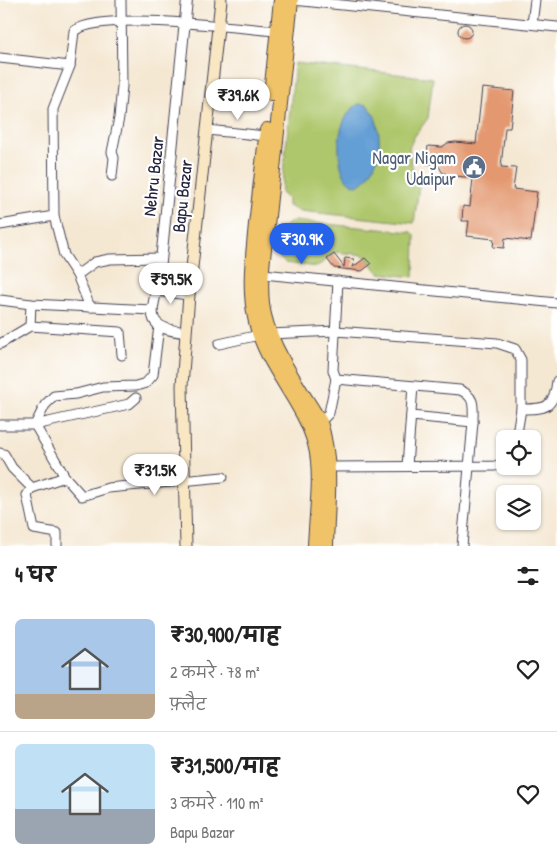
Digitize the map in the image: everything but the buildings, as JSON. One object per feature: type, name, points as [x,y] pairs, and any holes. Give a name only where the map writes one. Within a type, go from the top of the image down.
[{"type":"highway","points":[[281,0],[251,281],[253,306],[264,334],[270,361],[307,424],[315,445],[318,468],[315,546]]},
{"type":"highway","points":[[292,0],[275,137],[263,274],[264,334],[320,422],[326,444],[329,467],[326,546]]},
{"type":"main road","name":"Bapu Bazar","points":[[187,542],[182,386],[189,295],[221,0]]},
{"type":"street","points":[[112,176],[114,158],[112,152],[119,118],[122,86],[120,0]]},
{"type":"street","name":"Nehru Bazar","points":[[152,310],[161,258],[187,0]]},
{"type":"street","points":[[292,0],[557,27]]},
{"type":"street","points":[[532,24],[535,0]]},
{"type":"street","points":[[90,307],[78,274],[64,255],[54,216],[54,109],[70,66],[74,32],[81,26],[133,20],[277,31]]},
{"type":"street","points":[[0,58],[70,66]]},
{"type":"street","points":[[207,130],[266,136]]},
{"type":"street","points":[[0,224],[54,216]]},
{"type":"street","points":[[78,274],[95,262],[110,259],[161,258]]},
{"type":"street","points":[[263,274],[557,303]]},
{"type":"street","points":[[320,422],[329,413],[336,379],[334,370],[338,281]]},
{"type":"street","points":[[156,291],[189,295]]},
{"type":"street","points":[[0,300],[32,304],[152,310],[159,326],[169,330],[186,332]]},
{"type":"street","points":[[30,326],[32,304]]},
{"type":"street","points":[[0,344],[30,326],[120,332],[122,354]]},
{"type":"street","points":[[35,425],[45,405],[54,396],[103,388],[136,386],[146,383],[153,375],[159,326]]},
{"type":"street","points":[[219,344],[264,334],[336,331],[497,344],[515,349],[521,360],[521,409],[518,430]]},
{"type":"street","points":[[336,379],[460,390],[466,393],[473,402],[470,466],[462,546]]},
{"type":"street","points":[[521,409],[542,409],[548,406],[553,402],[557,382]]},
{"type":"street","points":[[407,466],[413,386]]},
{"type":"street","points":[[0,425],[35,425],[129,404],[136,398]]},
{"type":"street","points":[[411,416],[473,422]]},
{"type":"street","points":[[35,425],[65,477],[82,496],[108,488],[223,477]]},
{"type":"street","points":[[0,453],[4,454],[16,474],[32,488]]},
{"type":"street","points":[[329,467],[496,466]]},
{"type":"street","points":[[57,546],[58,532],[34,530],[27,495],[32,488],[65,477]]},
{"type":"green space","points":[[295,63],[433,78],[428,118],[414,137],[409,148],[412,167],[420,178],[414,223],[300,211],[288,206],[288,199],[281,193]]},
{"type":"green space","points":[[294,221],[411,232],[415,235],[414,277],[379,273],[364,255],[335,252],[317,267],[285,263],[277,251],[276,239],[282,228]]},
{"type":"water","points":[[359,104],[367,105],[374,114],[379,131],[379,148],[374,166],[368,176],[358,184],[350,183],[344,174],[340,161],[339,145],[341,128],[348,114]]},
{"type":"place","name":"Nagar Nigam Udaipur","points":[[474,167]]}]
